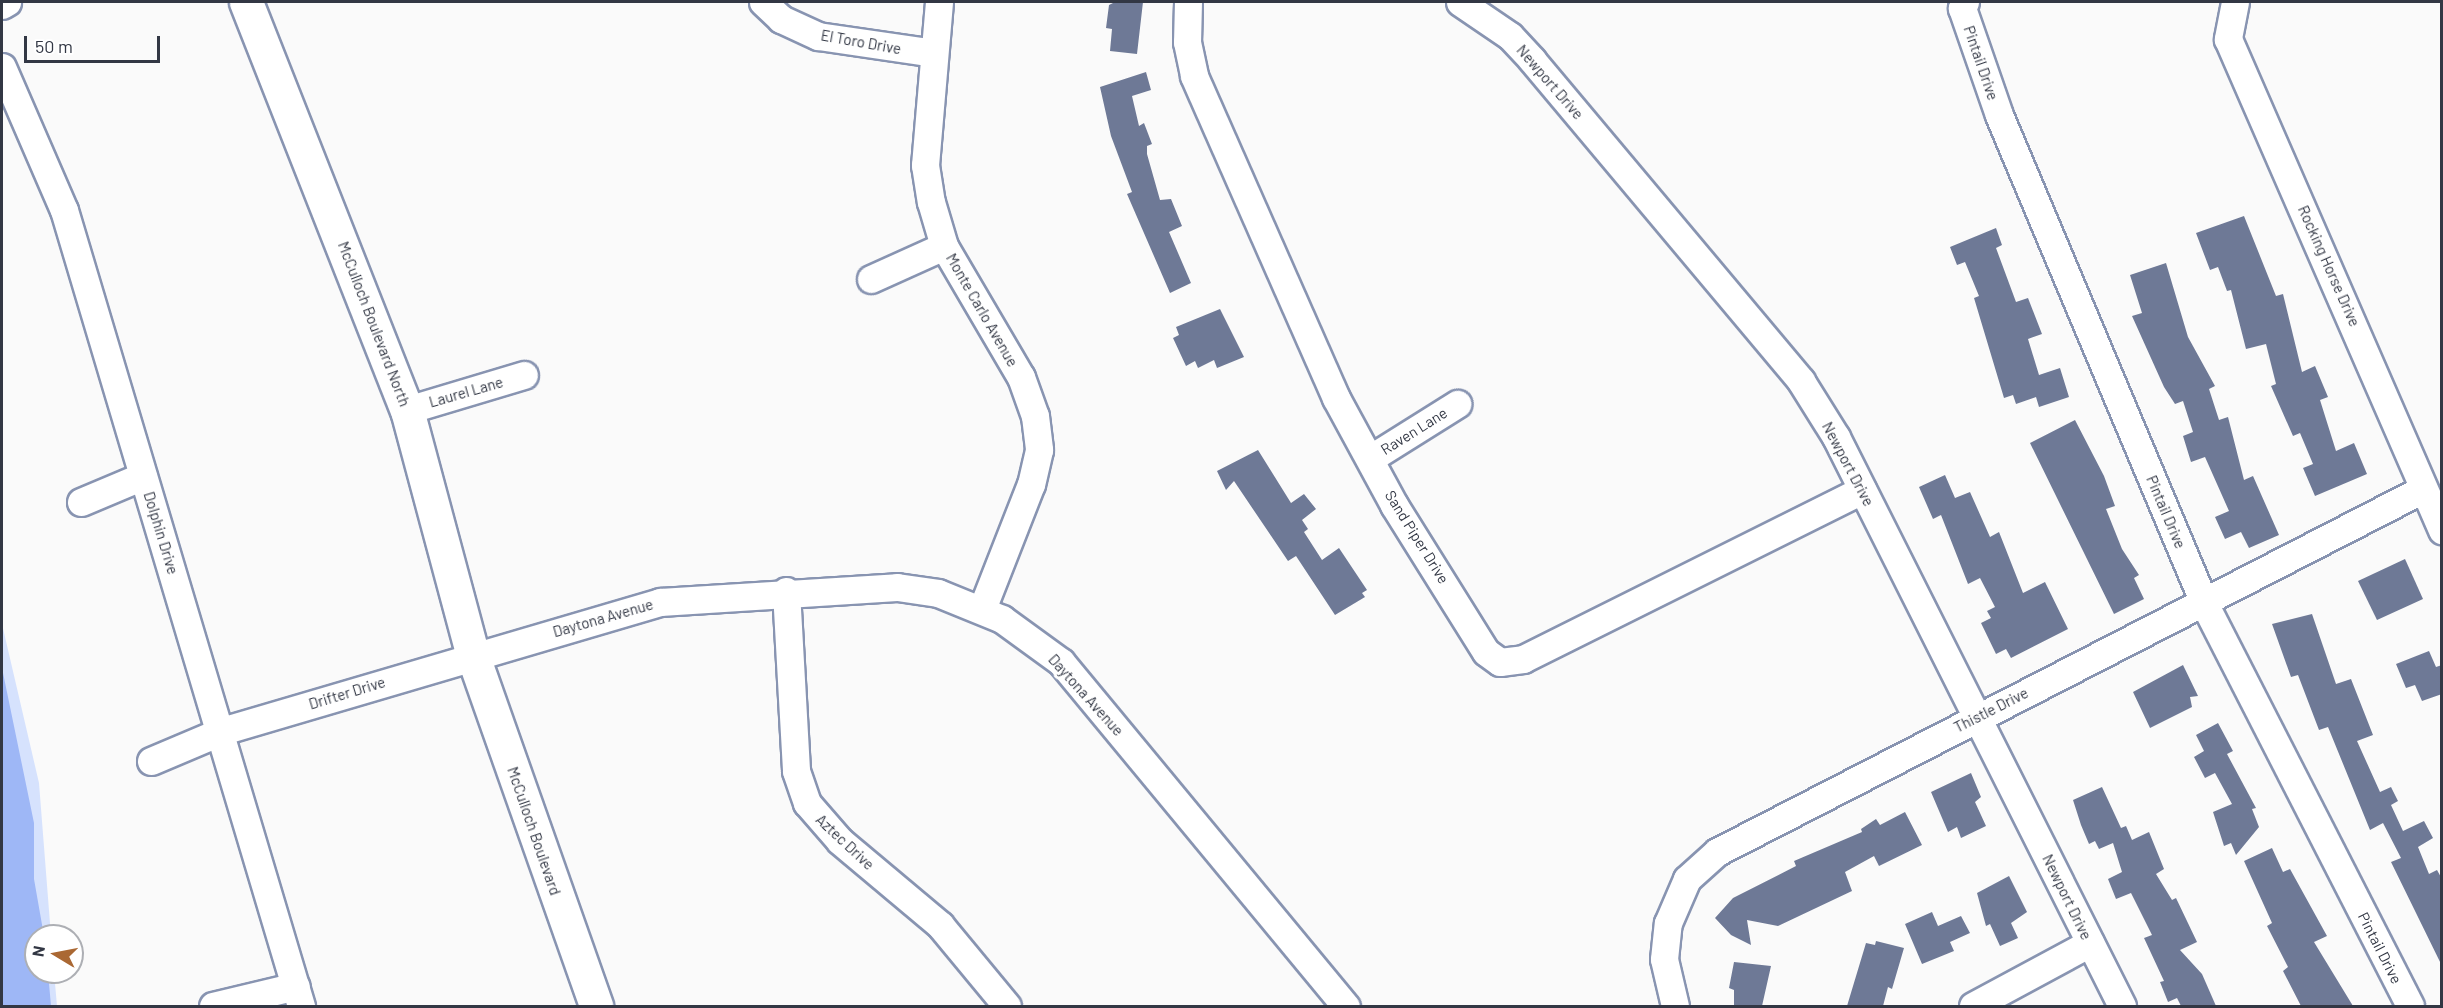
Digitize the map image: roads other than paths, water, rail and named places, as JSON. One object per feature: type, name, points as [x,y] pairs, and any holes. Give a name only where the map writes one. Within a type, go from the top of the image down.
[{"type":"main road","name":"McCulloch Boulevard North","points":[[246,2],[408,410],[473,656]]},
{"type":"main road","name":"McCulloch Boulevard","points":[[473,656],[596,1006]]},
{"type":"street","points":[[2,5],[7,2]]},
{"type":"street","name":"El Toro Drive","points":[[763,2],[781,19],[818,36],[934,53]]},
{"type":"street","name":"Monte Carlo Avenue","points":[[939,2],[925,165],[944,246],[1021,377],[1035,416],[1039,450],[1031,484],[982,609]]},
{"type":"street","name":"Sand Piper Drive","points":[[1188,2],[1187,42],[1194,76],[1312,346],[1394,505],[1486,652],[1509,662],[1523,659],[1862,490]]},
{"type":"street","name":"Newport Drive","points":[[1460,2],[1510,36],[1738,300],[1801,381],[1862,490],[2122,1006]]},
{"type":"street","name":"Rocking Horse Drive","points":[[2235,2],[2228,39],[2372,362],[2421,490],[2442,530]]},
{"type":"street","name":"Pintail Drive","points":[[1957,4],[1999,115],[2205,605],[2410,1006]]},
{"type":"street","name":"Dolphin Drive","points":[[2,68],[64,210],[222,731],[298,996]]},
{"type":"street","points":[[871,279],[944,246]]},
{"type":"street","name":"Laurel Lane","points":[[408,410],[524,375]]},
{"type":"street","name":"Raven Lane","points":[[1371,458],[1457,404]]},
{"type":"street","points":[[81,501],[143,476]]},
{"type":"street","name":"Thistle Drive","points":[[1675,1006],[1664,959],[1668,923],[1682,888],[1702,864],[1976,717],[2205,605],[2421,490]]},
{"type":"street","name":"Daytona Avenue","points":[[473,656],[660,602],[786,591],[897,587],[938,593],[982,609],[1061,662],[1346,1006]]},
{"type":"street","name":"Aztec Drive","points":[[786,591],[796,771],[807,803],[840,841],[940,925],[1006,1006]]},
{"type":"street","name":"Drifter Drive","points":[[151,761],[222,731],[473,656]]},
{"type":"street","points":[[1973,1006],[2090,943]]},
{"type":"street","points":[[213,1006],[298,996]]},
{"type":"water","points":[[2,668],[34,823],[34,879],[42,924],[24,924],[24,984],[49,984],[51,1006],[2,1006]]}]
